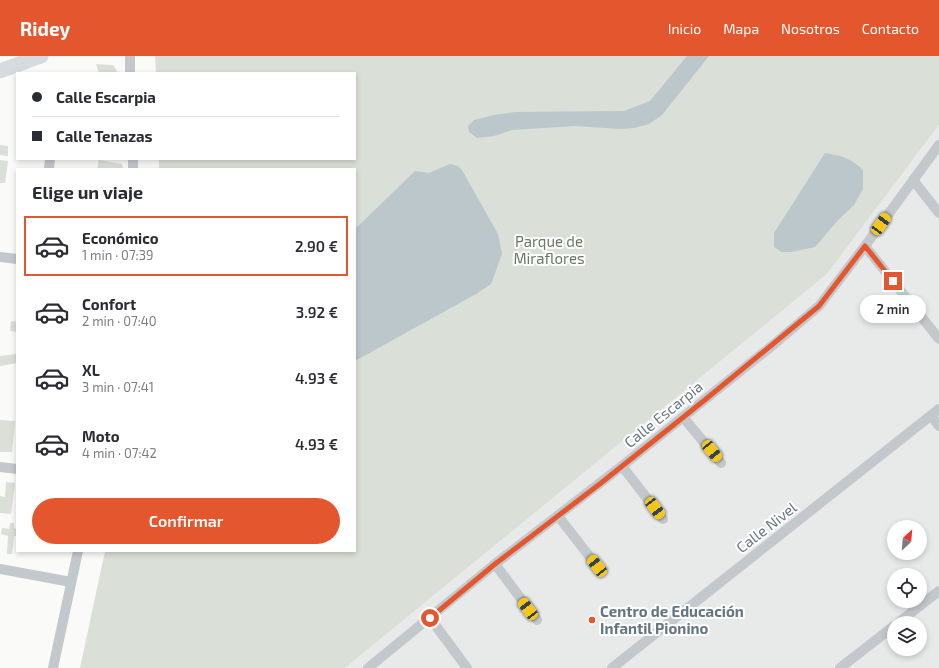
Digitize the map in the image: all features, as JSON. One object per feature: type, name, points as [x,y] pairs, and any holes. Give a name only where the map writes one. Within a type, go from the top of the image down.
[{"type":"street","points":[[0,71],[41,56]]},
{"type":"street","points":[[130,56],[130,72]]},
{"type":"street","name":"Calle Escarpia","points":[[368,668],[495,564],[622,466],[773,345],[819,306],[939,145]]},
{"type":"street","points":[[913,180],[939,213]]},
{"type":"street","points":[[865,246],[939,339]]},
{"type":"street","points":[[0,257],[16,259]]},
{"type":"street","points":[[935,412],[939,426]]},
{"type":"street","name":"Calle Nivel","points":[[612,668],[935,412]]},
{"type":"street","points":[[683,417],[721,463]]},
{"type":"street","points":[[622,466],[663,519]]},
{"type":"street","points":[[0,468],[16,469]]},
{"type":"street","points":[[558,516],[597,566]]},
{"type":"street","points":[[53,668],[78,552]]},
{"type":"street","points":[[495,564],[537,620]]},
{"type":"street","points":[[0,569],[71,582]]},
{"type":"street","points":[[907,616],[939,591]]},
{"type":"street","points":[[430,618],[467,668]]},
{"type":"street","points":[[840,668],[887,631]]},
{"type":"shaded area","points":[[687,56],[709,56],[662,115],[649,124],[634,128],[621,129],[575,126],[512,130],[494,136],[477,138],[469,132],[468,126],[474,120],[515,112],[624,111],[650,101]]},
{"type":"shaded area","points":[[939,125],[939,668],[345,668],[827,274]]},
{"type":"shaded area","points":[[825,153],[846,158],[863,170],[863,189],[854,205],[838,220],[815,247],[791,252],[782,252],[774,247],[774,233]]},
{"type":"shaded area","points":[[450,164],[458,166],[462,170],[498,234],[502,254],[491,284],[476,294],[356,360],[356,228],[415,171],[429,173]]},
{"type":"green space","name":"Parque de Miraflores","points":[[155,56],[939,56],[939,125],[827,274],[345,668],[80,668],[105,552],[356,552],[356,168],[159,168],[159,160],[356,160],[356,72],[156,72]]},
{"type":"green space","points":[[96,64],[113,65],[117,72],[106,72],[99,72]]},
{"type":"green space","points":[[0,145],[8,146],[8,156],[0,155]]},
{"type":"green space","points":[[0,160],[8,161],[5,183],[0,183]]},
{"type":"green space","points":[[99,160],[122,164],[123,168],[97,168]]},
{"type":"green space","points":[[11,321],[16,322],[16,332],[10,331]]},
{"type":"green space","points":[[16,354],[16,363],[0,366],[0,356]]},
{"type":"green space","points":[[0,420],[15,421],[12,452],[0,452]]},
{"type":"green space","points":[[6,482],[15,483],[11,514],[0,513],[0,496],[5,497]]},
{"type":"green space","points":[[10,523],[14,523],[16,536],[14,536],[12,554],[7,554],[8,536],[1,534],[2,528],[9,529]]},
{"type":"place","name":"Centro de Educación Infantil Pionino","points":[[592,620]]},
{"type":"route","points":[[430,618],[495,564],[601,483],[706,399],[819,306],[865,246],[893,281]]}]
